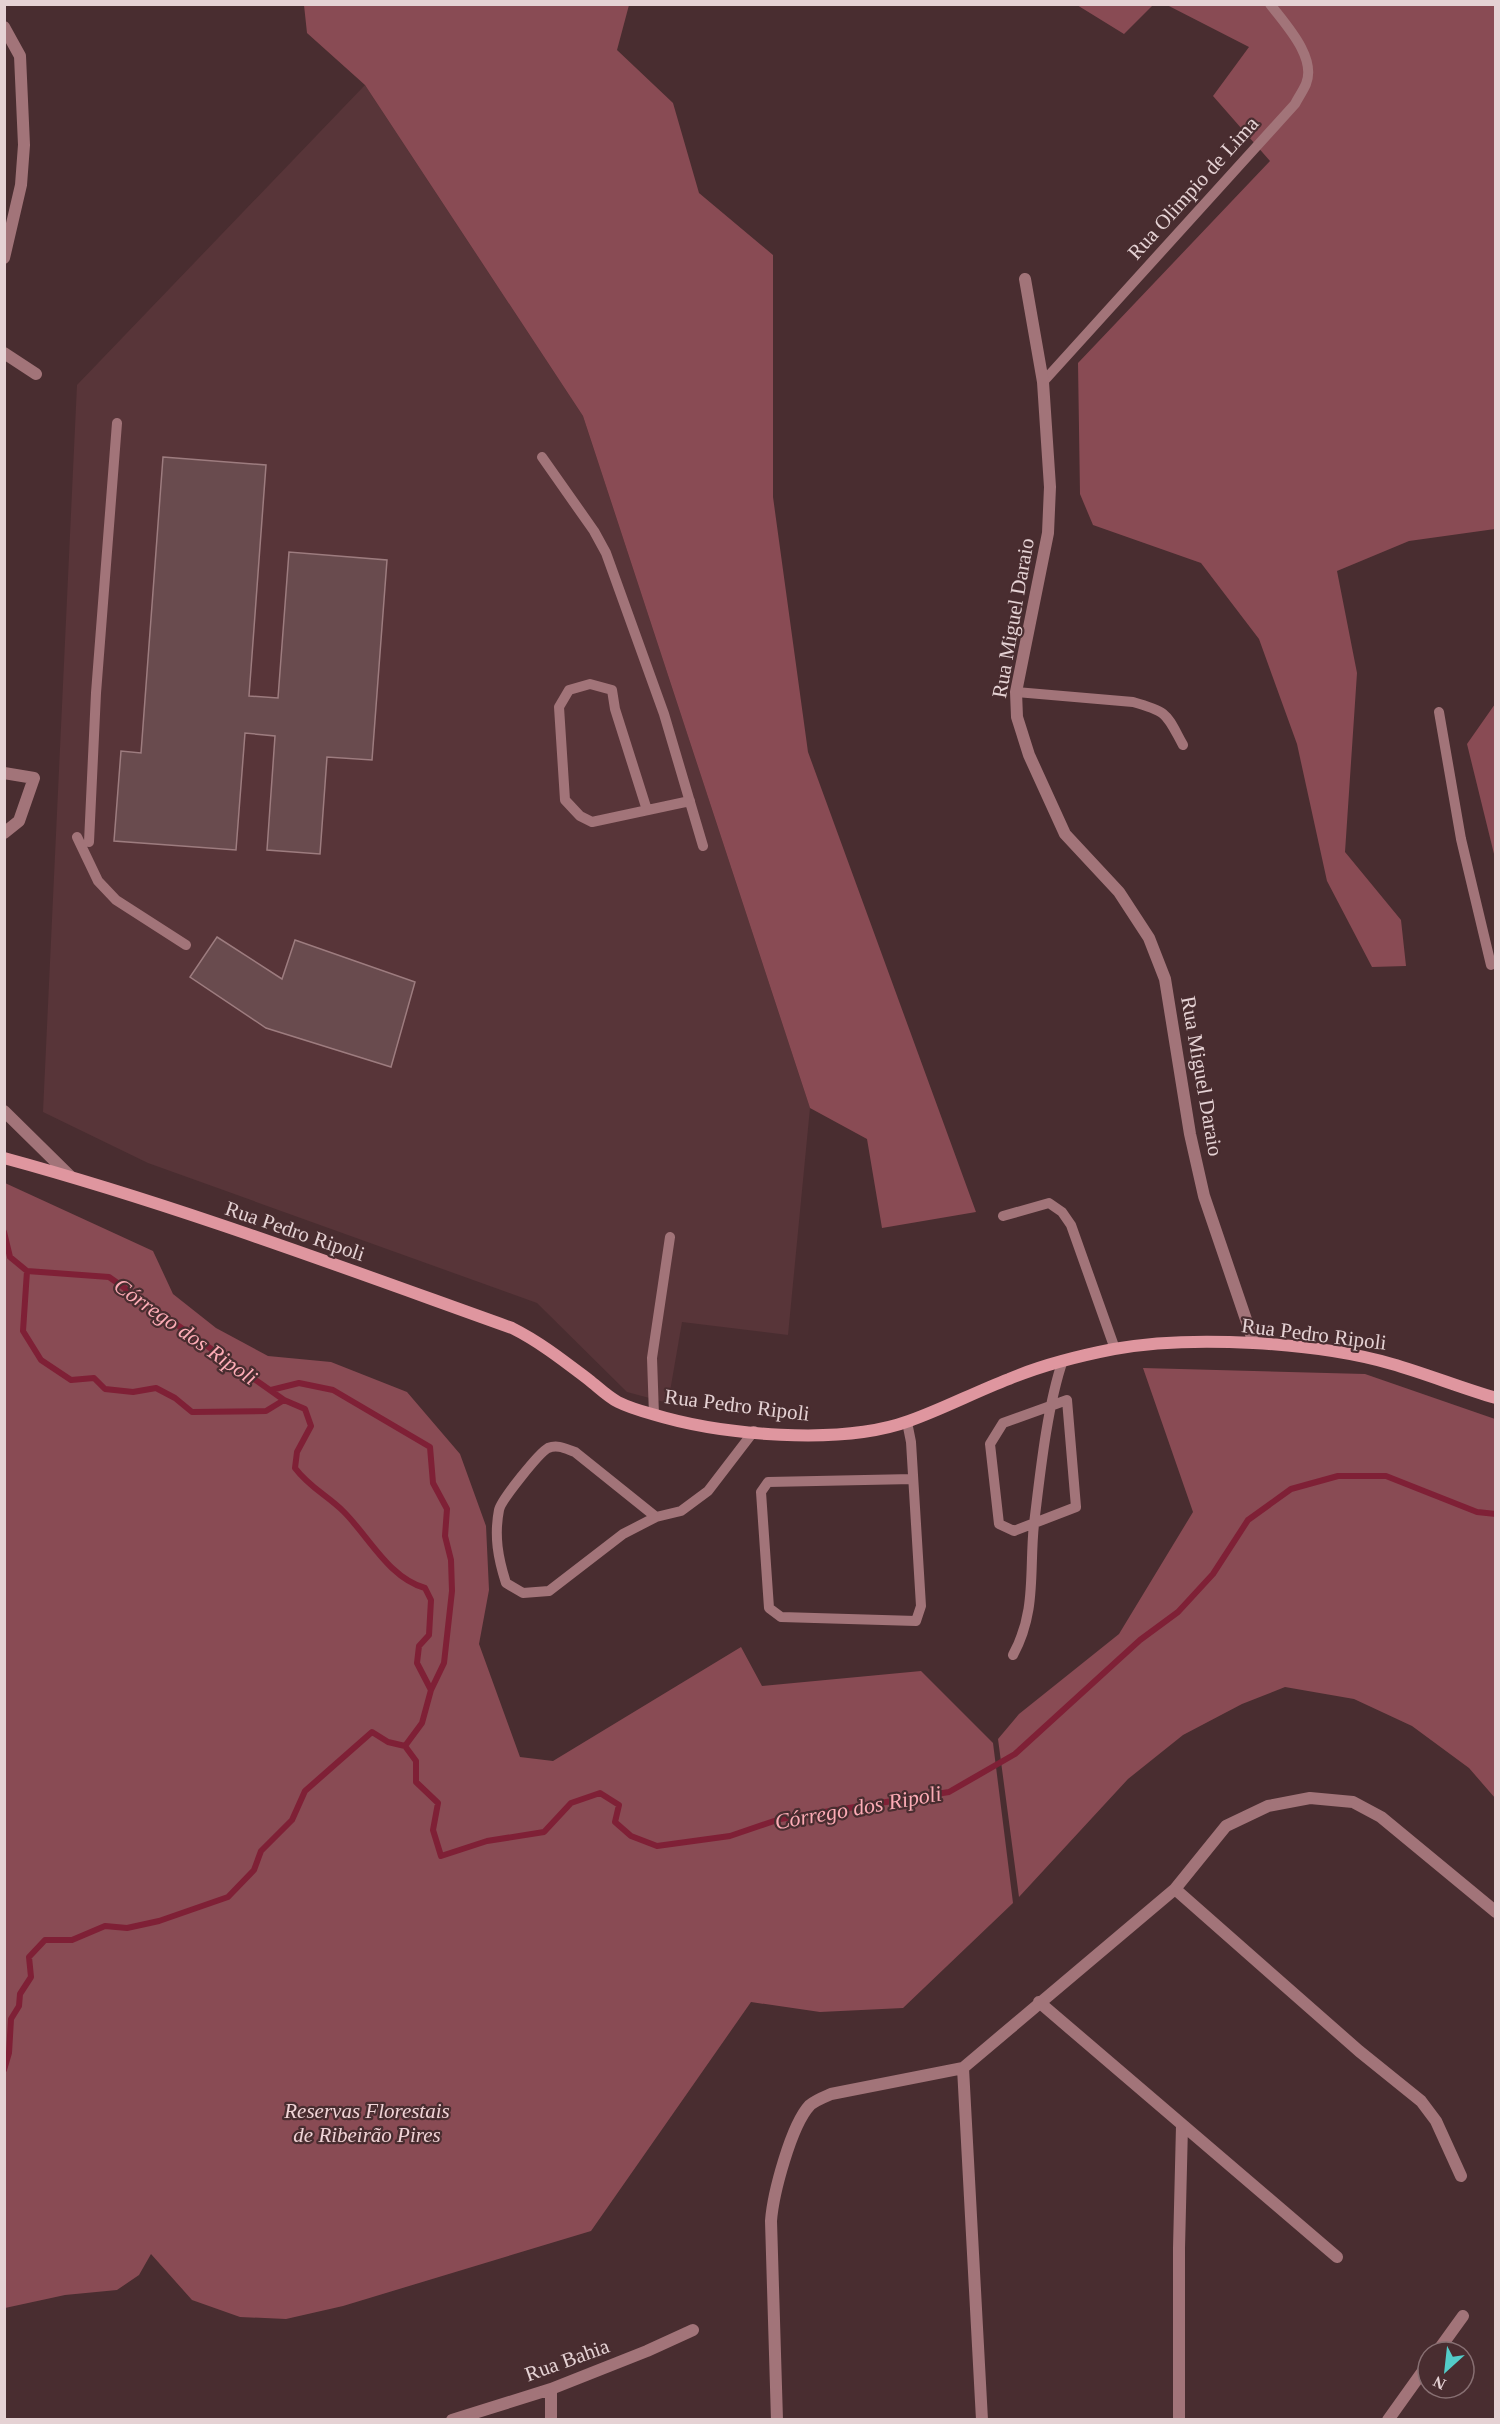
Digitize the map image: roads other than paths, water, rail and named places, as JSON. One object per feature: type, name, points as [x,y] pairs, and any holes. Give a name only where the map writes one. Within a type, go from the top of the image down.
[{"type":"street","points":[[4,27],[20,56],[24,145],[21,185],[4,258]]},
{"type":"street","name":"Rua Miguel Daraio","points":[[1025,279],[1043,382],[1050,487],[1048,533],[1016,693],[1017,717],[1029,755],[1065,834],[1119,892],[1149,938],[1165,979],[1190,1134],[1204,1196],[1254,1343]]},
{"type":"street","points":[[4,353],[36,374]]},
{"type":"street","points":[[4,773],[34,778],[19,821],[4,833]]},
{"type":"street","points":[[4,1111],[70,1176]]},
{"type":"street","name":"Rua Pedro Ripoli","points":[[4,1158],[70,1176],[303,1254],[512,1328],[533,1338],[617,1402],[654,1415],[786,1435],[826,1435],[870,1430],[907,1422],[1010,1378],[1063,1360],[1114,1349],[1156,1344],[1254,1343],[1350,1355],[1391,1363],[1496,1398]]},
{"type":"street","points":[[777,2420],[771,2221],[773,2196],[779,2174],[809,2107],[831,2094],[963,2068],[1175,1888],[1226,1826],[1268,1806],[1310,1798],[1353,1802],[1381,1817],[1496,1912]]},
{"type":"street","points":[[1175,1888],[1359,2051],[1421,2102],[1436,2121],[1461,2176]]},
{"type":"street","points":[[1039,2002],[1337,2257]]},
{"type":"street","points":[[963,2068],[982,2420]]},
{"type":"street","points":[[1179,2420],[1182,2126]]},
{"type":"street","points":[[1446,2340],[1463,2316]]},
{"type":"street","name":"Rua Bahia","points":[[452,2420],[550,2389],[647,2351],[693,2330]]},
{"type":"street","points":[[1388,2420],[1416,2381]]},
{"type":"street","points":[[550,2389],[551,2420]]},
{"type":"lane","name":"Rua Olimpio de Lima","points":[[1043,382],[1295,104],[1307,82],[1307,64],[1296,40],[1270,4]]},
{"type":"lane","points":[[89,842],[96,693],[117,423]]},
{"type":"lane","points":[[542,457],[594,531],[606,553],[664,714],[703,846]]},
{"type":"lane","points":[[647,810],[615,709],[612,690],[590,684],[569,690],[559,707],[566,800],[580,816],[592,822],[690,801]]},
{"type":"lane","points":[[1016,693],[1133,702],[1149,706],[1166,714],[1183,746]]},
{"type":"lane","points":[[1439,712],[1461,839],[1491,965]]},
{"type":"lane","points":[[77,837],[98,880],[116,900],[186,945]]},
{"type":"lane","points":[[1003,1216],[1049,1203],[1062,1212],[1071,1225],[1114,1349]]},
{"type":"lane","points":[[654,1415],[652,1358],[670,1237]]},
{"type":"lane","points":[[1013,1655],[1023,1637],[1029,1615],[1034,1525],[1052,1404],[1063,1360]]},
{"type":"lane","points":[[1067,1400],[1076,1507],[1014,1531],[999,1524],[990,1444],[1002,1423],[1052,1404],[1067,1400]]},
{"type":"lane","points":[[907,1422],[911,1442],[921,1606],[916,1621],[781,1617],[769,1608],[761,1492],[768,1482],[913,1479]]},
{"type":"lane","points":[[656,1517],[575,1452],[560,1446],[549,1448],[539,1455],[499,1507],[496,1550],[506,1583],[523,1593],[549,1591],[623,1534],[656,1517],[681,1511],[696,1502],[708,1491],[754,1431]]},
{"type":"waterway","name":"Córrego dos Ripoli","points":[[4,1232],[10,1257],[27,1271],[109,1277],[284,1400],[305,1409],[311,1426],[297,1452],[295,1468],[306,1481],[344,1512],[390,1566],[412,1583],[425,1588],[431,1600],[429,1635],[419,1646],[417,1663],[431,1690],[422,1723],[405,1746],[416,1761],[416,1782],[438,1803],[433,1830],[441,1856],[487,1841],[544,1832],[571,1803],[600,1793],[619,1805],[615,1822],[631,1836],[657,1846],[730,1836],[780,1819],[949,1792],[1015,1754],[1140,1640],[1178,1612],[1213,1574],[1248,1520],[1291,1489],[1338,1476],[1386,1476],[1477,1512],[1496,1514]]},
{"type":"waterway","name":"Córrego dos Ripoli","points":[[27,1271],[23,1331],[41,1360],[71,1380],[94,1378],[105,1389],[133,1392],[156,1388],[175,1398],[192,1412],[266,1411],[284,1400]]},
{"type":"waterway","name":"Córrego dos Ripoli","points":[[271,1390],[299,1383],[333,1390],[430,1447],[433,1483],[447,1509],[445,1536],[451,1560],[452,1591],[444,1663],[431,1690]]},
{"type":"waterway","points":[[4,2070],[9,2053],[11,2019],[19,2006],[20,1994],[31,1977],[29,1957],[45,1940],[72,1940],[105,1926],[127,1928],[159,1921],[228,1897],[254,1870],[261,1851],[292,1820],[305,1791],[372,1732],[388,1742],[405,1746]]},
{"type":"park label","name":"Reservas Florestais de Ribeirão Pires","points":[[367,2123]]}]
